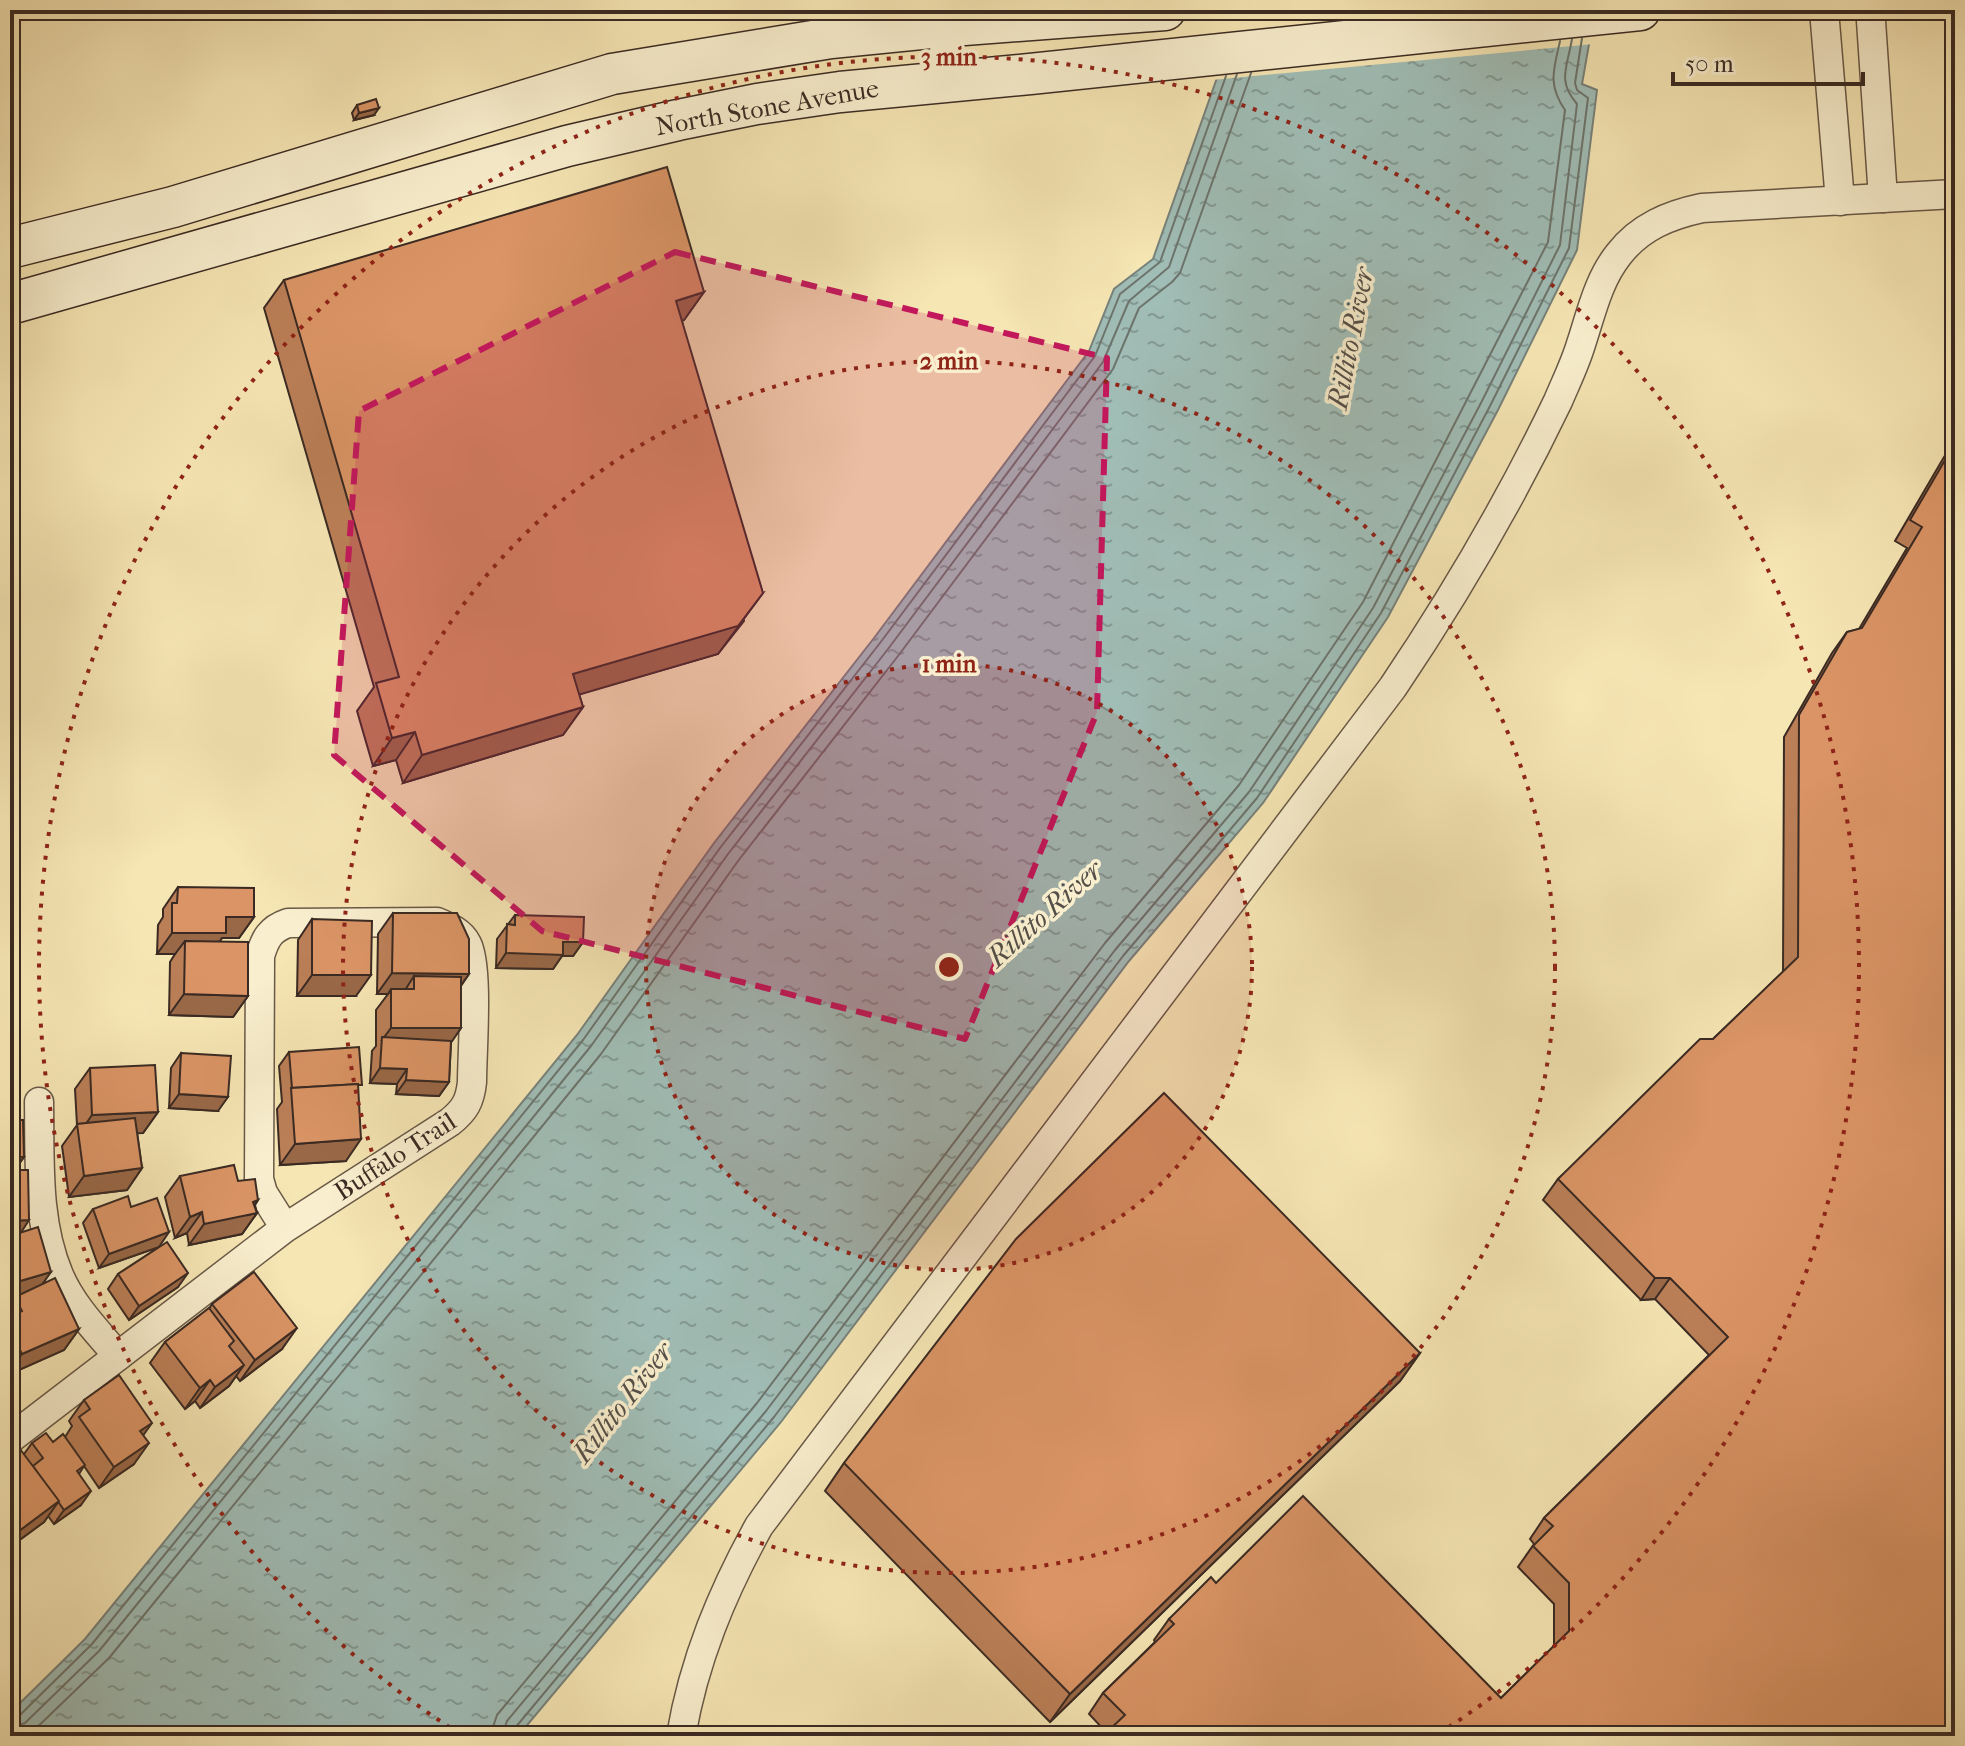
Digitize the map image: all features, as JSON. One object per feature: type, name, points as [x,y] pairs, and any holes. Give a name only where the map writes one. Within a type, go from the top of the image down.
[{"type":"main road","name":"North Stone Avenue","points":[[10,248],[173,207],[612,74],[951,18],[1165,10]]},
{"type":"main road","name":"North Stone Avenue","points":[[10,304],[581,143],[757,104],[936,81],[1030,74],[1640,10]]},
{"type":"street","points":[[1824,10],[1840,201]]},
{"type":"street","points":[[1873,10],[1871,21],[1883,198]]},
{"type":"street","points":[[936,81],[951,18]]},
{"type":"street","points":[[681,1736],[705,1639],[728,1585],[759,1526],[1393,687],[1464,579],[1519,478],[1566,383],[1601,286],[1616,258],[1653,224],[1678,213],[1702,208],[1955,194]]},
{"type":"street","name":"Buffalo Trail","points":[[10,1439],[285,1228],[464,1111],[470,1100],[472,1082],[473,963],[467,942],[455,929],[437,922],[288,923],[279,926],[265,940],[260,956],[259,1179],[263,1193],[285,1228]]},
{"type":"street","points":[[39,1102],[41,1202],[59,1276],[75,1304],[118,1356]]},
{"type":"highlighted area","points":[[675,252],[1107,358],[1097,712],[965,1039],[542,931],[334,755],[359,411]]},
{"type":"water","name":"Rillito River","points":[[1241,10],[1595,10],[1582,84],[1597,90],[1577,250],[1498,410],[1388,617],[1263,803],[1129,961],[781,1422],[518,1736],[10,1736],[10,1713],[85,1639],[577,1035],[714,843],[874,638],[1089,351],[1114,289],[1153,259]]},
{"type":"pier","points":[[1237,10],[1599,10],[1594,44],[1212,80]]},
{"type":"building","points":[[376,99],[379,108],[359,113],[357,105]]},
{"type":"building","points":[[667,167],[704,292],[676,301],[763,593],[738,626],[573,674],[583,707],[422,755],[415,732],[392,738],[376,683],[399,677],[284,280]]},
{"type":"building","points":[[1955,443],[1955,1736],[1114,1736],[1109,1730],[1125,1715],[1103,1693],[1174,1624],[1169,1619],[1211,1577],[1216,1583],[1303,1496],[1501,1698],[1569,1631],[1569,1583],[1533,1546],[1553,1526],[1544,1518],[1728,1337],[1670,1278],[1655,1278],[1558,1179],[1700,1039],[1713,1039],[1798,957],[1799,715],[1847,632],[1862,628],[1922,527],[1910,520]]},
{"type":"building","points":[[178,887],[254,888],[254,917],[226,917],[226,933],[172,933],[172,903],[177,903]]},
{"type":"building","points":[[393,913],[457,913],[469,939],[469,974],[392,973]]},
{"type":"building","points":[[515,915],[584,917],[583,942],[563,942],[563,955],[506,953],[507,924],[515,925]]},
{"type":"building","points":[[312,919],[372,921],[371,975],[312,975]]},
{"type":"building","points":[[185,941],[248,942],[248,996],[184,994]]},
{"type":"building","points":[[414,976],[461,977],[461,1028],[391,1028],[391,989],[414,989]]},
{"type":"building","points":[[382,1037],[451,1041],[449,1082],[406,1080],[407,1069],[380,1068]]},
{"type":"building","points":[[359,1047],[362,1085],[292,1088],[289,1052]]},
{"type":"building","points":[[10,1050],[18,1050],[18,1103],[10,1103]]},
{"type":"building","points":[[181,1053],[231,1056],[228,1097],[179,1094]]},
{"type":"building","points":[[155,1065],[158,1112],[92,1115],[90,1068]]},
{"type":"building","points":[[358,1084],[361,1139],[295,1144],[291,1088]]},
{"type":"building","points":[[1164,1093],[1420,1353],[1070,1694],[844,1463],[1016,1239]]},
{"type":"building","points":[[135,1118],[142,1168],[84,1176],[77,1124]]},
{"type":"building","points":[[10,1120],[23,1120],[24,1157],[10,1157]]},
{"type":"building","points":[[234,1165],[238,1181],[255,1179],[258,1200],[253,1202],[257,1213],[204,1224],[202,1212],[190,1217],[180,1176]]},
{"type":"building","points":[[10,1170],[28,1170],[29,1220],[10,1221]]},
{"type":"building","points":[[128,1196],[131,1207],[157,1198],[169,1232],[109,1254],[93,1209]]},
{"type":"building","points":[[38,1227],[51,1272],[10,1284],[10,1236]]},
{"type":"building","points":[[167,1242],[188,1273],[139,1306],[118,1274]]},
{"type":"building","points":[[254,1272],[297,1328],[255,1360],[212,1304]]},
{"type":"building","points":[[55,1278],[79,1329],[22,1354],[10,1330],[10,1317],[22,1311],[15,1297]]},
{"type":"building","points":[[209,1308],[234,1341],[229,1346],[244,1365],[215,1387],[210,1380],[200,1388],[165,1342]]},
{"type":"building","points":[[119,1375],[152,1423],[140,1431],[149,1443],[114,1467],[79,1417],[90,1409],[84,1400]]},
{"type":"building","points":[[46,1433],[53,1442],[63,1434],[85,1465],[77,1471],[91,1491],[64,1510],[33,1466],[43,1458],[32,1443]]},
{"type":"building","points":[[20,1449],[59,1501],[19,1531],[10,1519],[10,1456]]}]
